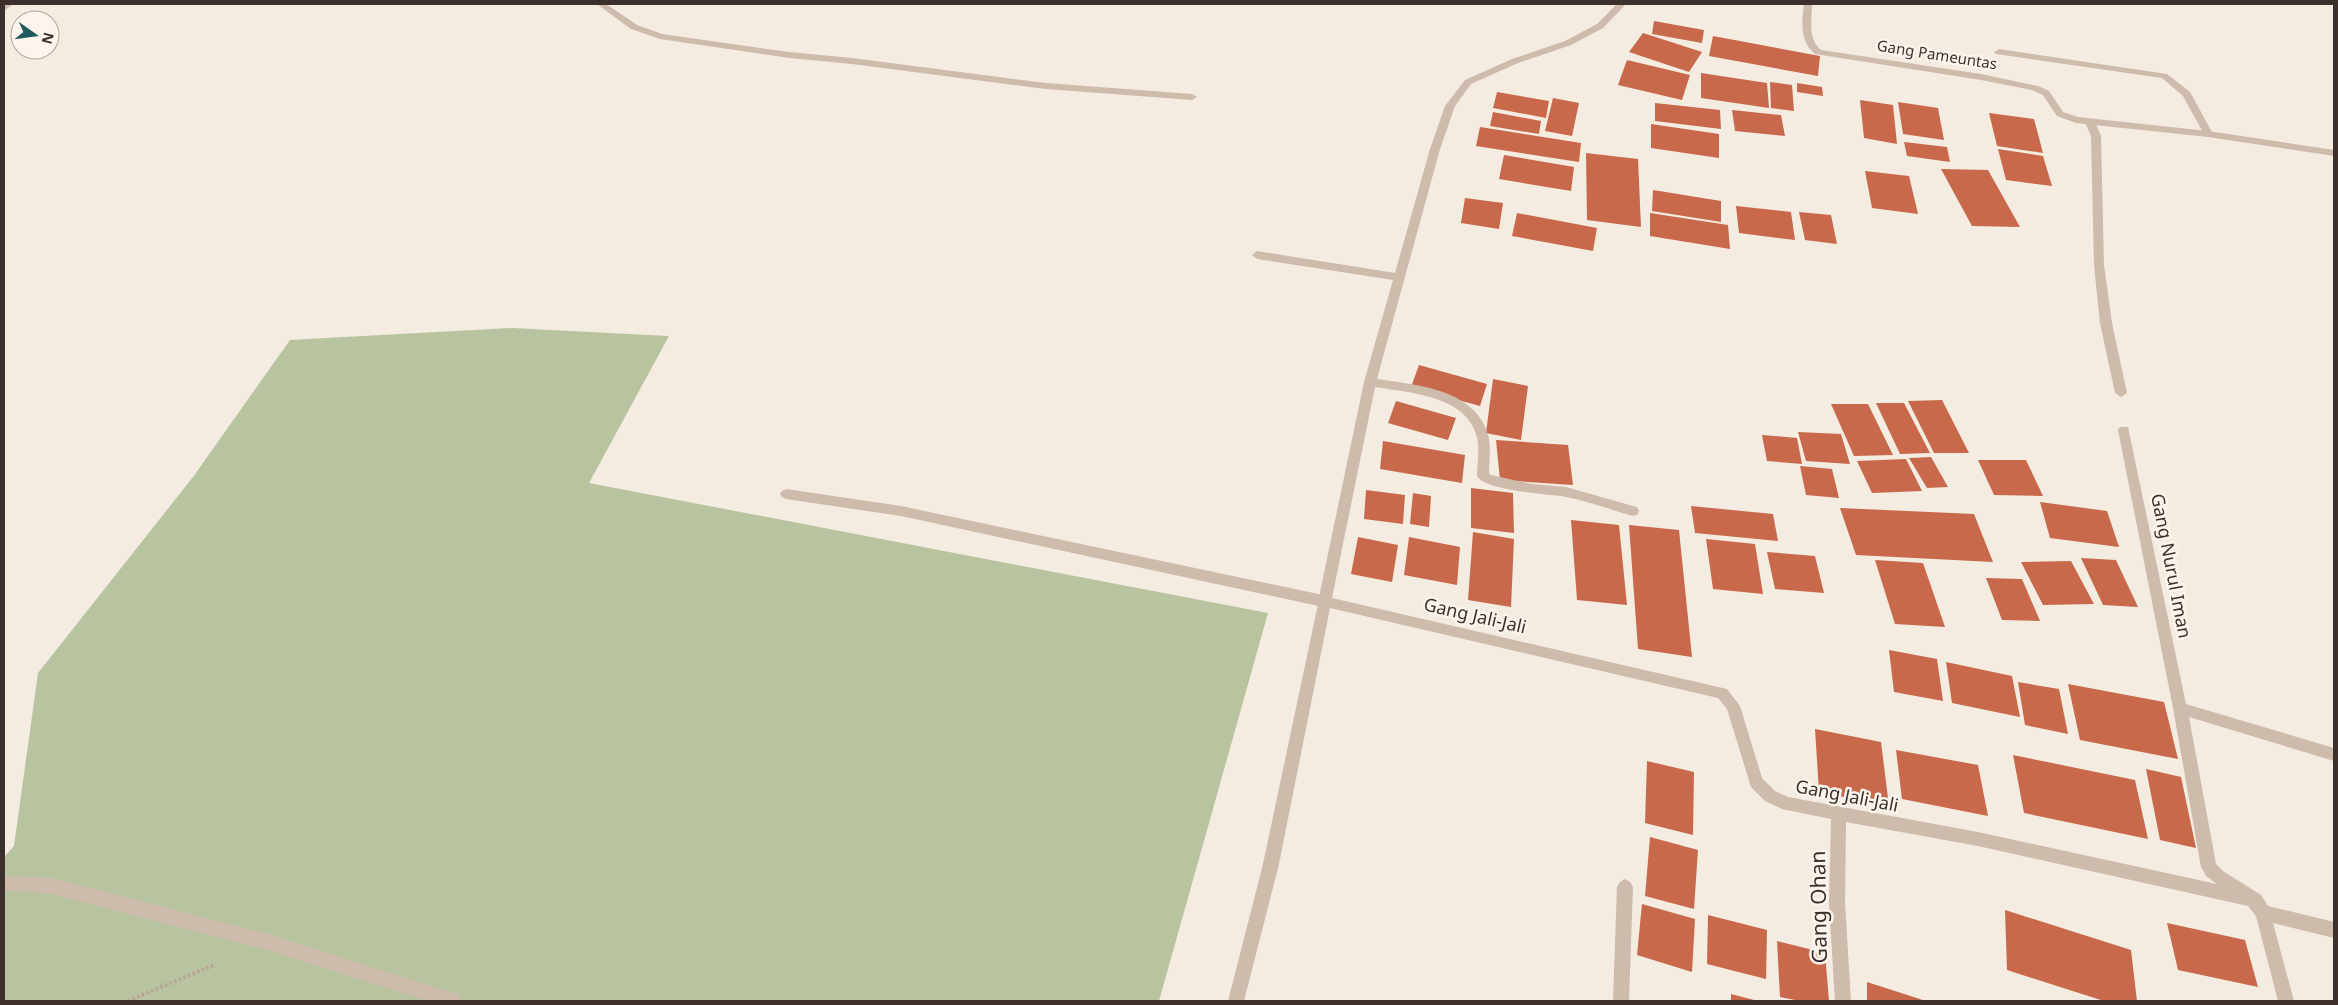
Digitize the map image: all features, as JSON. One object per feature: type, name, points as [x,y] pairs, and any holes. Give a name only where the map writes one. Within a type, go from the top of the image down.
[{"type":"street","points":[[4,8],[9,4]]},
{"type":"street","points":[[601,4],[634,27],[660,36],[789,55],[852,61],[1046,86],[1192,97]]},
{"type":"street","points":[[1236,1001],[1271,864],[1323,601],[1370,382],[1435,149],[1450,106],[1468,82],[1515,61],[1568,43],[1600,26],[1622,4]]},
{"type":"street","name":"Gang Pameuntas","points":[[1808,4],[1807,41],[1811,48],[1818,52],[1971,75],[2035,88],[2046,93],[2060,114],[2076,120],[2208,134],[2334,153]]},
{"type":"street","points":[[1999,52],[2164,76],[2177,82],[2189,94],[2208,134]]},
{"type":"street","points":[[2090,122],[2096,136],[2099,265],[2106,323],[2121,394]]},
{"type":"street","points":[[1257,255],[1400,277]]},
{"type":"street","points":[[1370,382],[1437,395],[1455,401],[1468,411],[1476,420],[1483,438],[1483,476],[1488,479],[1532,489],[1566,492],[1634,512]]},
{"type":"street","name":"Gang Nurul Iman","points":[[2124,430],[2180,708],[2209,868],[2214,875],[2235,886],[2259,907]]},
{"type":"street","name":"Gang Jali-Jali","points":[[786,494],[901,511],[1323,601],[1722,693],[1732,706],[1756,782],[1770,796],[1787,804],[1978,839],[2259,907],[2334,930]]},
{"type":"street","points":[[2180,708],[2334,754]]},
{"type":"street","name":"Gang Ohan","points":[[1838,814],[1840,834],[1837,903],[1843,1000]]},
{"type":"street","points":[[4,883],[52,886],[268,942],[453,1001]]},
{"type":"street","points":[[1621,1001],[1624,888]]},
{"type":"street","points":[[2259,907],[2286,1001]]},
{"type":"path","points":[[128,1001],[268,942]]},
{"type":"green space","points":[[512,328],[669,336],[589,483],[1268,613],[1159,1001],[4,1001],[4,857],[14,846],[38,673],[193,477],[290,340]]},
{"type":"building","points":[[1654,21],[1704,30],[1702,43],[1652,34]]},
{"type":"building","points":[[1643,33],[1702,52],[1689,72],[1629,52]]},
{"type":"building","points":[[1713,36],[1820,56],[1818,76],[1709,56]]},
{"type":"building","points":[[1627,60],[1690,75],[1682,100],[1618,85]]},
{"type":"building","points":[[1701,73],[1767,83],[1769,108],[1701,98]]},
{"type":"building","points":[[1770,82],[1792,85],[1794,111],[1771,108]]},
{"type":"building","points":[[1797,83],[1822,87],[1823,96],[1797,92]]},
{"type":"building","points":[[1497,92],[1549,101],[1546,118],[1493,108]]},
{"type":"building","points":[[1553,98],[1579,103],[1572,136],[1545,131]]},
{"type":"building","points":[[1860,100],[1893,105],[1897,144],[1864,138]]},
{"type":"building","points":[[1898,102],[1938,108],[1944,140],[1903,134]]},
{"type":"building","points":[[1655,103],[1720,110],[1721,129],[1655,121]]},
{"type":"building","points":[[1732,110],[1781,115],[1785,136],[1735,131]]},
{"type":"building","points":[[1493,112],[1541,121],[1539,134],[1490,126]]},
{"type":"building","points":[[1989,113],[2034,119],[2043,153],[1997,146]]},
{"type":"building","points":[[1651,124],[1719,134],[1719,158],[1651,148]]},
{"type":"building","points":[[1480,127],[1581,143],[1579,162],[1476,146]]},
{"type":"building","points":[[1904,142],[1947,147],[1950,162],[1907,156]]},
{"type":"building","points":[[1998,149],[2043,156],[2052,186],[2006,180]]},
{"type":"building","points":[[1586,153],[1638,159],[1641,227],[1587,220]]},
{"type":"building","points":[[1504,155],[1574,167],[1571,191],[1499,179]]},
{"type":"building","points":[[1941,169],[1988,170],[2020,227],[1972,226]]},
{"type":"building","points":[[1865,171],[1909,176],[1918,214],[1872,208]]},
{"type":"building","points":[[1653,190],[1721,201],[1721,222],[1652,211]]},
{"type":"building","points":[[1465,198],[1503,203],[1499,229],[1461,223]]},
{"type":"building","points":[[1736,206],[1791,212],[1795,240],[1739,233]]},
{"type":"building","points":[[1799,212],[1831,215],[1837,244],[1805,240]]},
{"type":"building","points":[[1517,213],[1597,228],[1593,251],[1512,236]]},
{"type":"building","points":[[1650,213],[1728,225],[1730,249],[1650,236]]},
{"type":"building","points":[[1419,365],[1487,384],[1480,406],[1411,387]]},
{"type":"building","points":[[1493,379],[1528,386],[1521,440],[1486,433]]},
{"type":"building","points":[[1942,400],[1969,453],[1934,453],[1908,401]]},
{"type":"building","points":[[1396,401],[1456,418],[1448,440],[1388,423]]},
{"type":"building","points":[[1876,403],[1904,403],[1930,453],[1900,454]]},
{"type":"building","points":[[1831,404],[1868,404],[1893,455],[1854,456]]},
{"type":"building","points":[[1798,432],[1841,434],[1850,464],[1806,461]]},
{"type":"building","points":[[1762,435],[1797,438],[1802,464],[1767,461]]},
{"type":"building","points":[[1496,440],[1568,445],[1573,485],[1500,480]]},
{"type":"building","points":[[1383,441],[1465,455],[1462,483],[1380,469]]},
{"type":"building","points":[[1931,457],[1948,487],[1927,488],[1909,458]]},
{"type":"building","points":[[1906,459],[1922,491],[1872,493],[1857,461]]},
{"type":"building","points":[[1978,460],[2026,460],[2043,496],[1994,495]]},
{"type":"building","points":[[1800,466],[1832,469],[1839,498],[1806,495]]},
{"type":"building","points":[[1471,488],[1513,493],[1514,533],[1471,528]]},
{"type":"building","points":[[1366,490],[1405,495],[1403,524],[1364,519]]},
{"type":"building","points":[[1413,493],[1431,496],[1429,527],[1410,524]]},
{"type":"building","points":[[2040,502],[2107,511],[2119,547],[2050,538]]},
{"type":"building","points":[[1691,506],[1773,514],[1778,541],[1695,533]]},
{"type":"building","points":[[1840,508],[1974,514],[1993,562],[1856,555]]},
{"type":"building","points":[[1571,520],[1619,525],[1627,605],[1577,600]]},
{"type":"building","points":[[1629,525],[1679,530],[1692,657],[1638,649]]},
{"type":"building","points":[[1473,532],[1514,539],[1511,607],[1468,600]]},
{"type":"building","points":[[1358,537],[1398,545],[1392,582],[1351,574]]},
{"type":"building","points":[[1409,537],[1460,547],[1457,585],[1404,575]]},
{"type":"building","points":[[1706,539],[1755,544],[1763,594],[1713,589]]},
{"type":"building","points":[[1767,552],[1815,556],[1824,593],[1775,589]]},
{"type":"building","points":[[2081,558],[2116,560],[2138,607],[2103,605]]},
{"type":"building","points":[[1875,560],[1923,563],[1945,627],[1895,624]]},
{"type":"building","points":[[2071,561],[2094,604],[2043,605],[2021,562]]},
{"type":"building","points":[[1986,578],[2022,579],[2040,621],[2002,620]]},
{"type":"building","points":[[1889,650],[1937,659],[1943,701],[1894,692]]},
{"type":"building","points":[[1946,662],[2012,676],[2020,717],[1952,703]]},
{"type":"building","points":[[2018,682],[2059,689],[2068,734],[2025,725]]},
{"type":"building","points":[[2068,684],[2164,702],[2178,759],[2080,740]]},
{"type":"building","points":[[1815,729],[1881,742],[1889,806],[1819,792]]},
{"type":"building","points":[[1896,750],[1978,765],[1988,816],[1902,799]]},
{"type":"building","points":[[2013,755],[2135,780],[2148,839],[2024,813]]},
{"type":"building","points":[[1647,761],[1694,772],[1693,835],[1645,823]]},
{"type":"building","points":[[2146,769],[2181,777],[2196,848],[2160,840]]},
{"type":"building","points":[[1650,837],[1698,850],[1694,909],[1645,896]]},
{"type":"building","points":[[1642,904],[1695,919],[1692,972],[1637,955]]},
{"type":"building","points":[[2005,910],[2131,950],[2137,1001],[2104,1001],[2007,970]]},
{"type":"building","points":[[1708,915],[1767,930],[1766,979],[1707,964]]},
{"type":"building","points":[[2167,923],[2245,940],[2258,987],[2178,970]]},
{"type":"building","points":[[1777,941],[1825,953],[1829,1001],[1800,1001],[1780,997]]},
{"type":"building","points":[[1867,982],[1926,1001],[1867,1001]]},
{"type":"building","points":[[1731,994],[1758,1001],[1731,1001]]}]
